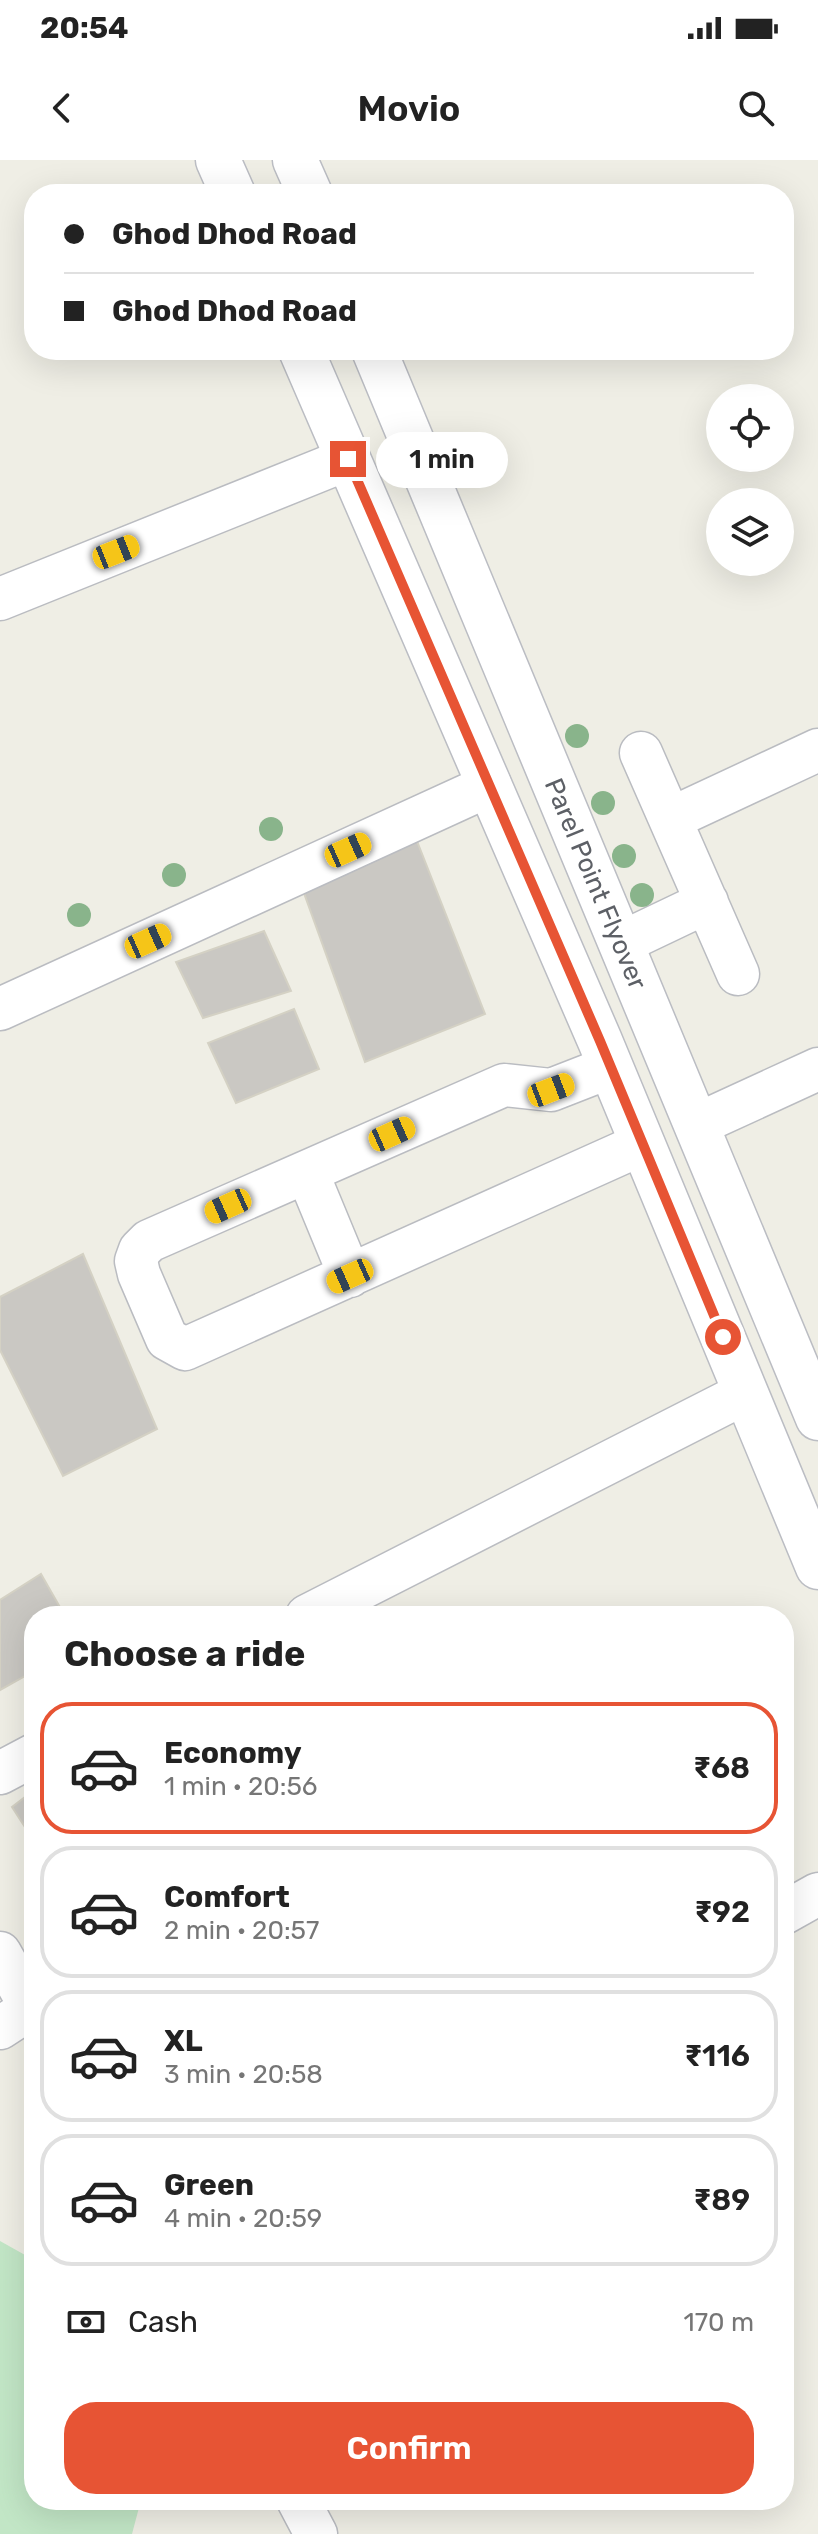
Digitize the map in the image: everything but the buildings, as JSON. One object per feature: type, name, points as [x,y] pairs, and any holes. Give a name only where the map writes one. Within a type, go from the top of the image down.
[{"type":"main road","points":[[218,160],[229,184]]},
{"type":"main road","points":[[295,160],[306,184]]},
{"type":"main road","points":[[305,360],[610,1067],[818,1567]]},
{"type":"main road","name":"Parel Point Flyover","points":[[378,360],[818,1418]]},
{"type":"street","points":[[0,599],[348,459]]},
{"type":"street","points":[[670,819],[818,750]]},
{"type":"street","points":[[641,753],[738,974]]},
{"type":"street","points":[[2,1003],[490,785]]},
{"type":"street","points":[[621,943],[707,902]]},
{"type":"street","points":[[610,1067],[551,1090],[504,1085],[149,1241],[140,1250],[136,1261],[139,1274],[167,1339],[185,1349],[642,1144]]},
{"type":"street","points":[[696,1125],[818,1069]]},
{"type":"street","points":[[307,1172],[350,1276]]},
{"type":"street","points":[[327,1606],[745,1393]]},
{"type":"street","points":[[0,1773],[24,1760]]},
{"type":"street","points":[[794,1907],[818,1894]]},
{"type":"street","points":[[0,1953],[22,2016]]},
{"type":"street","points":[[303,2510],[316,2534]]},
{"type":"green space","points":[[0,2241],[24,2254],[24,2510],[138,2510],[132,2534],[0,2534]]},
{"type":"route","points":[[348,459],[600,1041],[723,1337]]}]
